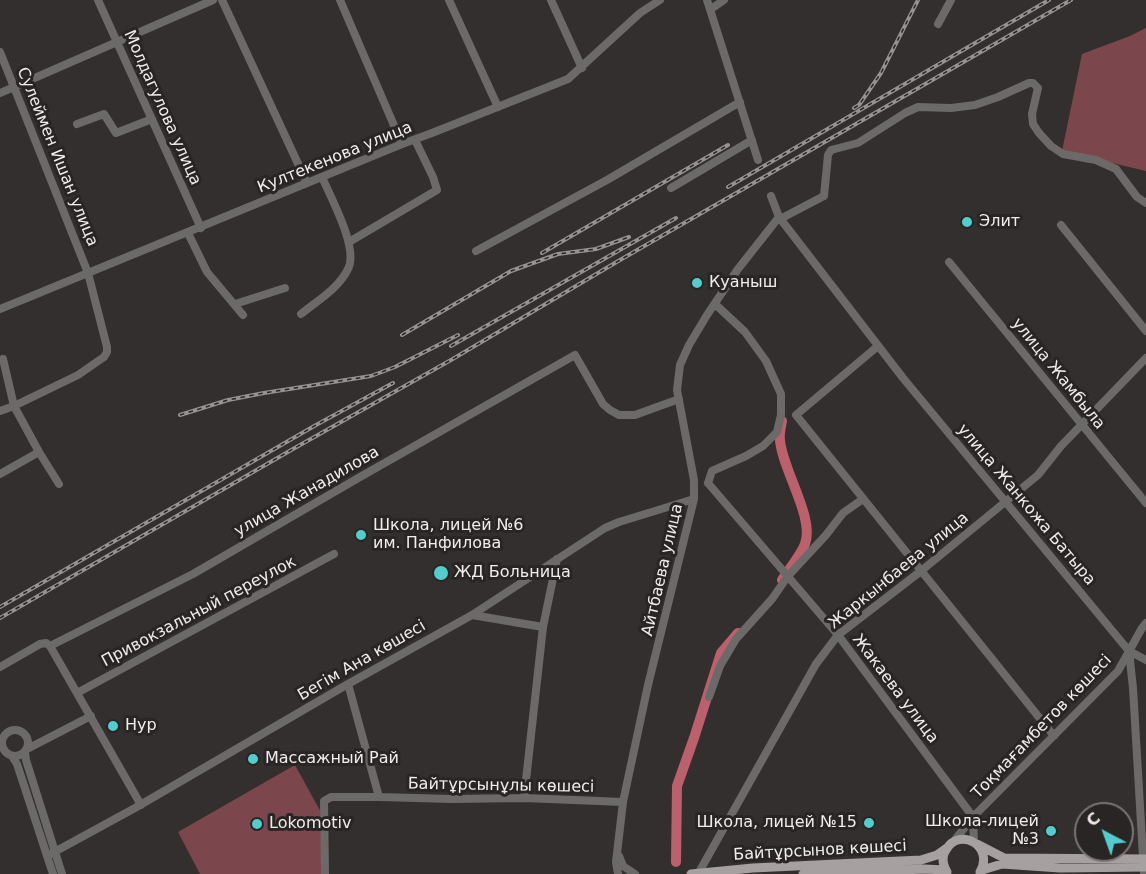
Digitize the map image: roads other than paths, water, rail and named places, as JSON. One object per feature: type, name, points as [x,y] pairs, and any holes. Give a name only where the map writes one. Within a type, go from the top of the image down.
[{"type":"main road","points":[[946,873],[943,858],[950,845],[960,840],[975,843],[1004,858],[1144,865]]},
{"type":"main road","points":[[975,843],[983,853],[984,859],[980,872]]},
{"type":"main road","name":"Байтұрсынов көшесі","points":[[691,874],[753,868],[921,860],[937,855],[950,845]]},
{"type":"main road","points":[[980,872],[1002,864],[1060,868],[1144,865]]},
{"type":"main road","name":"Байтұрсынов көшесі","points":[[803,874],[925,869],[946,873]]},
{"type":"street","name":"Молдагулова улица","points":[[98,0],[201,228]]},
{"type":"street","points":[[0,93],[213,0]]},
{"type":"street","points":[[222,0],[307,183]]},
{"type":"street","points":[[340,0],[402,144]]},
{"type":"street","points":[[449,0],[498,107]]},
{"type":"street","points":[[551,0],[582,68]]},
{"type":"street","name":"Култекенова улица","points":[[0,309],[402,144],[568,79],[651,3],[660,0]]},
{"type":"street","points":[[707,0],[758,160]]},
{"type":"street","points":[[711,9],[724,0]]},
{"type":"street","points":[[938,24],[951,0]]},
{"type":"street","name":"Сулеймен Ишан улица","points":[[0,52],[88,273],[107,347],[104,357],[78,375],[0,411]]},
{"type":"street","points":[[779,218],[824,196],[828,155],[831,150],[858,143],[905,112],[918,107],[951,108],[975,105],[1025,84],[1033,83],[1038,91],[1032,114],[1033,124],[1051,146],[1063,154],[1096,160],[1116,169],[1137,196],[1146,203]]},
{"type":"street","points":[[476,251],[608,180],[740,102]]},
{"type":"street","points":[[77,124],[104,114],[116,133],[152,119]]},
{"type":"street","points":[[349,242],[437,190],[415,140]]},
{"type":"street","points":[[671,188],[752,140]]},
{"type":"street","points":[[301,314],[338,284],[349,268],[352,257],[349,242],[322,177]]},
{"type":"street","name":"улица Жанкожа Батыра","points":[[771,196],[779,218],[903,378],[1130,651]]},
{"type":"street","name":"Айтбаева улица","points":[[618,874],[616,862],[623,802],[648,685],[694,499],[694,480],[679,399],[678,372],[683,356],[715,304],[738,269],[779,218]]},
{"type":"street","points":[[1061,225],[1146,331]]},
{"type":"street","points":[[188,233],[207,272],[243,315]]},
{"type":"street","name":"улица Жамбыла","points":[[949,262],[1146,503]]},
{"type":"street","points":[[235,304],[285,288]]},
{"type":"street","points":[[694,488],[699,484],[708,483],[712,471],[763,446],[777,432],[781,414],[781,394],[766,361],[744,332],[715,304]]},
{"type":"street","points":[[878,346],[796,415],[1054,736]]},
{"type":"street","name":"улица Жанадилова","points":[[0,666],[40,644],[46,643],[50,646],[194,574],[575,355],[603,404],[619,415],[635,415],[679,399]]},
{"type":"street","name":"Жаркынбаева улица","points":[[698,874],[816,664],[838,635],[921,571],[1038,475],[1061,446],[1146,358]]},
{"type":"street","points":[[3,359],[14,406],[59,484]]},
{"type":"street","points":[[0,474],[39,452]]},
{"type":"street","name":"Жакаева улица","points":[[708,483],[838,635],[973,817]]},
{"type":"street","name":"Бегім Ана көшесі","points":[[51,854],[141,805],[348,684],[472,615],[605,528],[694,499]]},
{"type":"street","points":[[710,697],[720,666],[736,639],[843,513],[863,499]]},
{"type":"street","name":"Привокзальный переулок","points":[[77,693],[334,554]]},
{"type":"street","points":[[525,798],[543,627],[557,559]]},
{"type":"street","points":[[472,615],[543,627]]},
{"type":"street","name":"Тоқмағамбетов көшесі","points":[[950,845],[973,817],[1118,671],[1146,623]]},
{"type":"street","points":[[50,646],[141,805]]},
{"type":"street","points":[[1130,651],[1146,660]]},
{"type":"street","points":[[1130,651],[1144,865]]},
{"type":"street","points":[[348,684],[379,797]]},
{"type":"street","points":[[12,756],[17,756],[91,716]]},
{"type":"street","points":[[53,874],[51,854],[26,760],[28,744],[26,734],[17,729],[4,735],[2,751],[12,756],[17,764],[51,854],[62,874]]},
{"type":"street","name":"Байтұрсынұлы көшесі","points":[[325,874],[324,801],[331,797],[452,800],[525,798],[623,802]]},
{"type":"street","points":[[973,817],[975,843]]},
{"type":"street","points":[[618,848],[619,860],[623,866],[635,874]]},
{"type":"waterway","points":[[782,421],[780,435],[782,452],[802,507],[807,533],[803,548],[782,580]]},
{"type":"waterway","points":[[676,862],[677,786],[721,653],[738,633]]},
{"type":"railway","points":[[854,108],[859,105],[881,73],[918,0]]},
{"type":"railway","points":[[728,187],[1049,0]]},
{"type":"railway","points":[[0,618],[451,360],[1071,0]]},
{"type":"railway","points":[[542,253],[728,145]]},
{"type":"railway","points":[[451,346],[676,218]]},
{"type":"railway","points":[[402,335],[511,271],[558,254],[596,249],[629,237]]},
{"type":"railway","points":[[180,415],[228,400],[371,376],[395,367],[458,335]]},
{"type":"railway","points":[[0,607],[393,383]]},
{"type":"place","name":"Элит","points":[[967,222]]},
{"type":"place","name":"Куаныш","points":[[697,283]]},
{"type":"place","name":"Школа, лицей №6 им. Панфилова","points":[[361,535]]},
{"type":"place","name":"ЖД Больница","points":[[441,573]]},
{"type":"place","name":"Нур","points":[[113,726]]},
{"type":"place","name":"Массажный Рай","points":[[253,759]]},
{"type":"place","name":"Школа, лицей №15","points":[[869,823]]},
{"type":"place","name":"Lokomotiv","points":[[257,824]]},
{"type":"place","name":"Школа-лицей №3","points":[[1051,831]]}]
